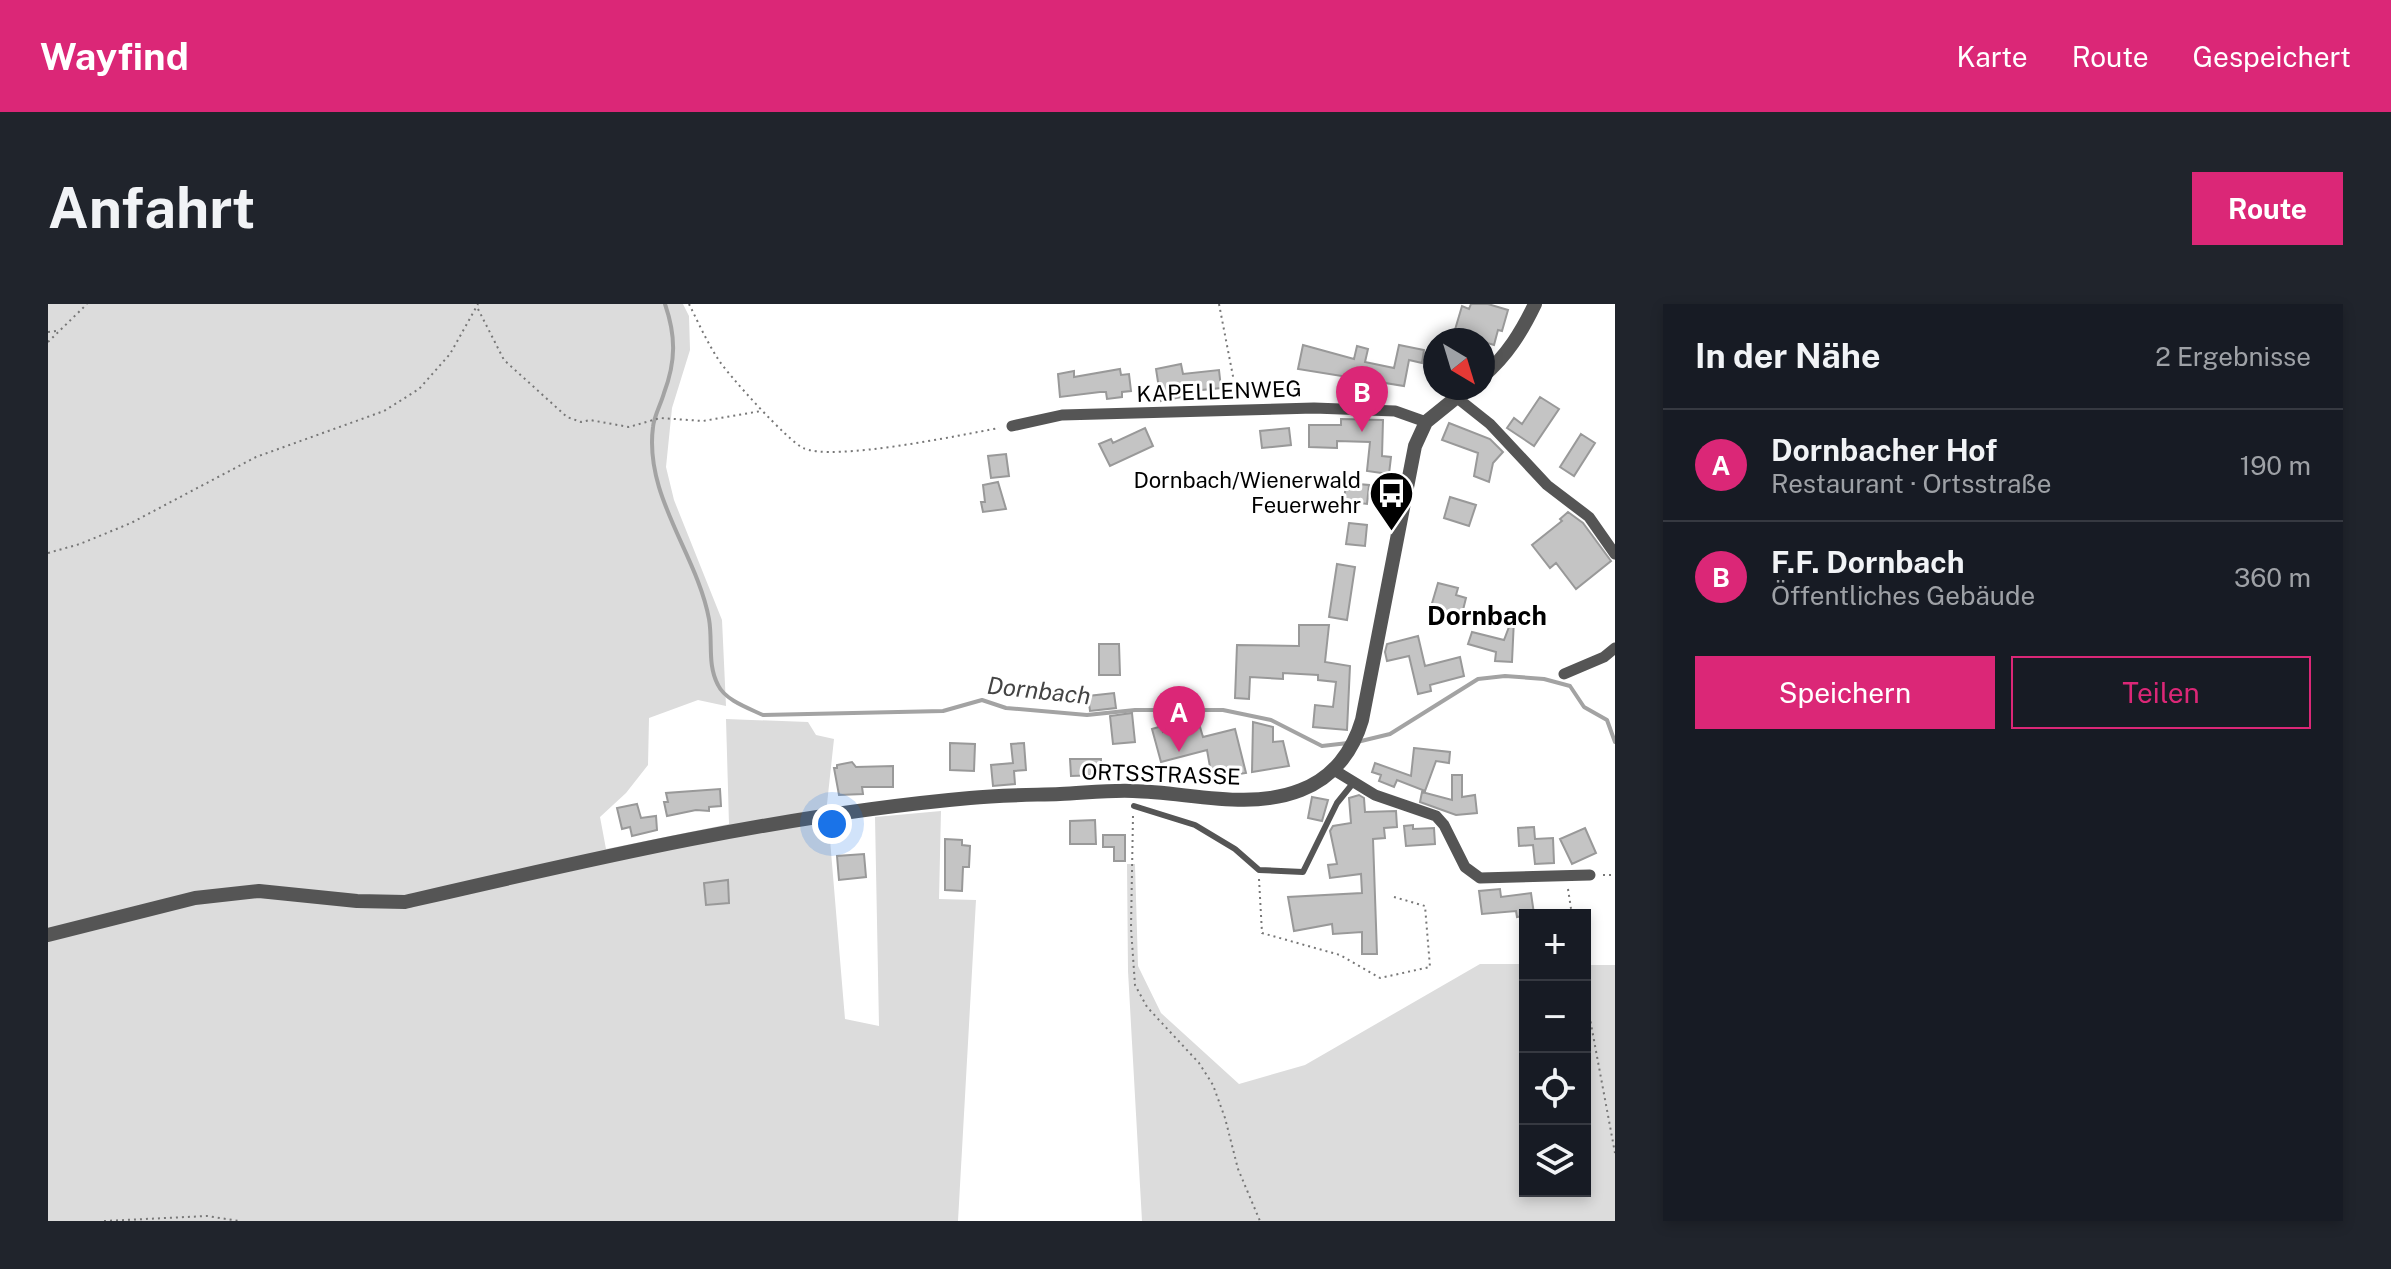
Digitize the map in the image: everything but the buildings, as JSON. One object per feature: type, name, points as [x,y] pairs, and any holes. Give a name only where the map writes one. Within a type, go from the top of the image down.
[{"type":"street","points":[[1495,365],[1521,333],[1535,304]]},
{"type":"street","points":[[1426,422],[1453,400]]},
{"type":"street","points":[[1468,400],[1547,485],[1589,517],[1615,554]]},
{"type":"street","name":"KAPELLENWEG","points":[[1012,426],[1062,415],[1314,408],[1395,411],[1426,422]]},
{"type":"street","name":"ORTSSTRASSE","points":[[48,935],[195,898],[259,891],[357,901],[405,902],[731,831],[842,813],[971,798],[1135,791],[1220,799],[1268,798],[1302,790],[1334,770],[1355,742],[1362,720],[1415,446],[1426,422]]},
{"type":"street","points":[[1564,674],[1604,657],[1615,648]]},
{"type":"street","points":[[1334,770],[1375,795],[1436,816],[1444,825],[1465,867],[1480,878],[1590,875]]},
{"type":"lane","points":[[1134,806],[1195,825],[1235,849],[1259,870],[1303,872],[1337,803],[1354,782]]},
{"type":"path","points":[[48,342],[87,304]]},
{"type":"path","points":[[689,304],[718,360],[787,437],[802,448],[821,453],[905,444],[1012,426]]},
{"type":"path","points":[[1219,304],[1240,410]]},
{"type":"path","points":[[478,306],[493,343],[504,360],[550,405],[567,417],[581,422],[590,420],[629,427],[660,418],[703,421],[764,411]]},
{"type":"path","points":[[48,553],[80,544],[131,523],[256,457],[384,411],[419,389],[450,354],[478,306]]},
{"type":"path","points":[[48,332],[57,331]]},
{"type":"path","points":[[1134,806],[1131,928],[1135,985],[1147,1007],[1199,1063],[1213,1085],[1238,1169],[1260,1221]]},
{"type":"path","points":[[1259,870],[1262,933],[1340,955],[1380,978],[1430,967],[1425,906],[1394,897]]},
{"type":"path","points":[[1566,876],[1571,909]]},
{"type":"path","points":[[1591,1024],[1615,1153]]},
{"type":"path","points":[[104,1221],[207,1216],[239,1221]]},
{"type":"shaded area","points":[[48,304],[683,304],[689,316],[690,350],[672,408],[666,467],[674,500],[722,620],[726,706],[698,700],[649,718],[648,765],[626,793],[600,817],[606,849],[729,824],[726,719],[808,722],[816,735],[834,739],[827,804],[845,1019],[879,1026],[875,817],[941,811],[939,899],[976,900],[958,1221],[48,1221]]},
{"type":"shaded area","points":[[1127,864],[1135,864],[1138,966],[1161,1013],[1239,1084],[1305,1065],[1480,964],[1519,964],[1519,1197],[1591,1197],[1591,965],[1615,965],[1615,1221],[1142,1221],[1128,971]]},
{"type":"waterway","name":"Dornbach","points":[[665,304],[673,348],[668,381],[653,427],[652,452],[656,477],[703,595],[709,619],[715,677],[721,690],[731,699],[763,715],[943,711],[982,700],[1006,708],[1087,715],[1135,710],[1223,710],[1271,720],[1322,746],[1348,743]]},
{"type":"waterway","name":"Dornbach","points":[[1357,742],[1390,734],[1478,679],[1505,676],[1544,679],[1570,686],[1584,707],[1607,720],[1615,742]]},
{"type":"place","name":"F.F. Dornbach","points":[[1362,432]]},
{"type":"place","name":"Dornbach/Wienerwald Feuerwehr","points":[[1392,532]]},
{"type":"place","name":"Dornbacher Hof","points":[[1179,752]]},
{"type":"district","name":"Dornbach","points":[[1487,615]]}]
